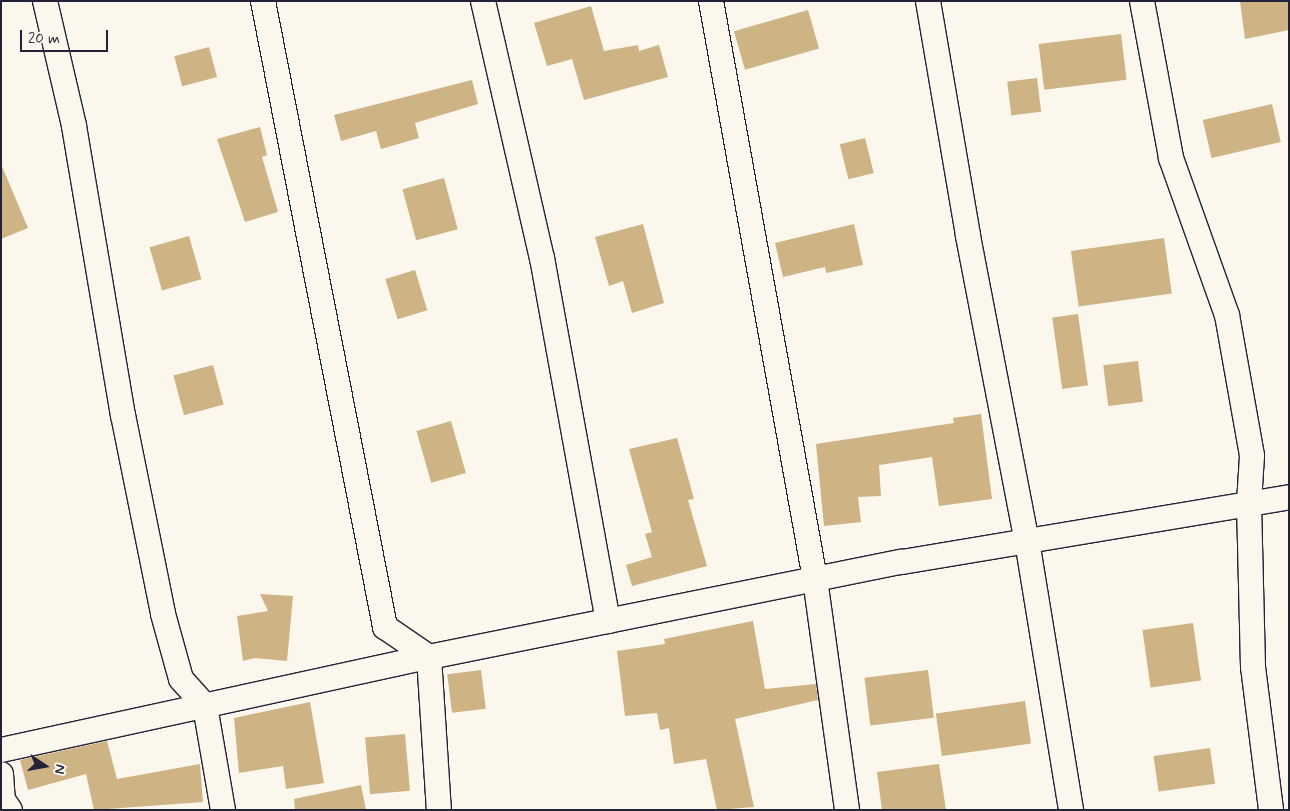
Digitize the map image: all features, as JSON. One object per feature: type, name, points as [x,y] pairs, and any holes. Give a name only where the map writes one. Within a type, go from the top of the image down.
[{"type":"street","points":[[45,1],[74,126],[123,415],[163,614],[181,679],[205,706],[223,810]]},
{"type":"street","points":[[263,1],[385,627],[429,657]]},
{"type":"street","points":[[483,1],[542,258],[608,621]]},
{"type":"street","points":[[711,1],[815,579],[847,810]]},
{"type":"street","points":[[928,1],[968,236],[1027,541],[1071,810]]},
{"type":"street","points":[[1142,1],[1171,158],[1227,315],[1252,456],[1249,503],[1253,667],[1271,810]]},
{"type":"street","points":[[1,750],[429,657],[815,579],[1289,497]]},
{"type":"street","points":[[429,657],[439,810]]},
{"type":"street","points":[[1,774],[4,800],[10,810]]},
{"type":"building","points":[[1240,1],[1289,1],[1289,30],[1245,39]]},
{"type":"building","points":[[591,6],[604,51],[638,45],[639,51],[659,45],[668,77],[584,100],[572,59],[547,66],[534,23]]},
{"type":"building","points":[[808,10],[819,48],[745,70],[734,31]]},
{"type":"building","points":[[1121,34],[1127,80],[1044,90],[1039,44]]},
{"type":"building","points":[[209,47],[217,77],[182,86],[174,56]]},
{"type":"building","points":[[1037,78],[1041,112],[1011,115],[1007,82]]},
{"type":"building","points":[[472,80],[478,104],[415,123],[419,138],[381,149],[376,131],[341,141],[334,115]]},
{"type":"building","points":[[1272,104],[1281,142],[1212,158],[1203,120]]},
{"type":"building","points":[[260,127],[267,155],[262,157],[278,212],[245,222],[217,139]]},
{"type":"building","points":[[865,138],[874,173],[848,179],[840,144]]},
{"type":"building","points":[[1,164],[28,228],[1,239]]},
{"type":"building","points":[[444,178],[458,229],[416,240],[402,189]]},
{"type":"building","points":[[643,224],[664,303],[632,313],[623,281],[609,286],[595,237]]},
{"type":"building","points":[[854,224],[863,265],[826,273],[825,267],[783,277],[775,243]]},
{"type":"building","points":[[189,236],[201,279],[162,291],[150,247]]},
{"type":"building","points":[[1164,238],[1172,293],[1079,307],[1071,251]]},
{"type":"building","points":[[415,270],[427,310],[398,319],[385,279]]},
{"type":"building","points":[[1078,314],[1088,385],[1062,389],[1052,318]]},
{"type":"building","points":[[1138,361],[1143,402],[1108,406],[1103,365]]},
{"type":"building","points":[[213,365],[224,405],[184,415],[173,376]]},
{"type":"building","points":[[981,414],[992,499],[939,506],[932,457],[879,465],[881,496],[858,497],[861,522],[824,526],[816,444],[954,423],[953,418]]},
{"type":"building","points":[[451,421],[466,473],[431,483],[416,431]]},
{"type":"building","points":[[677,438],[694,499],[688,500],[707,566],[632,586],[626,565],[652,557],[645,534],[652,532],[629,449]]},
{"type":"building","points":[[260,594],[293,596],[287,661],[255,658],[243,661],[237,616],[268,611]]},
{"type":"building","points":[[753,621],[765,689],[816,684],[818,700],[735,719],[754,807],[717,810],[706,759],[674,764],[669,728],[660,730],[657,713],[625,716],[617,651],[665,644],[664,639]]},
{"type":"building","points":[[1193,623],[1201,680],[1151,688],[1142,630]]},
{"type":"building","points":[[481,670],[486,709],[452,713],[447,674]]},
{"type":"building","points":[[928,670],[934,718],[870,725],[864,678]]},
{"type":"building","points":[[1025,701],[1031,744],[942,756],[936,714]]},
{"type":"building","points":[[310,702],[324,783],[286,789],[283,766],[239,773],[234,718]]},
{"type":"building","points":[[405,734],[410,791],[370,794],[365,737]]},
{"type":"building","points":[[107,741],[117,779],[200,764],[203,802],[94,810],[86,774],[28,790],[20,760]]},
{"type":"building","points":[[1210,748],[1215,784],[1159,792],[1154,756]]},
{"type":"building","points":[[939,764],[946,810],[882,810],[877,772]]},
{"type":"building","points":[[361,785],[366,810],[295,810],[294,799]]}]
